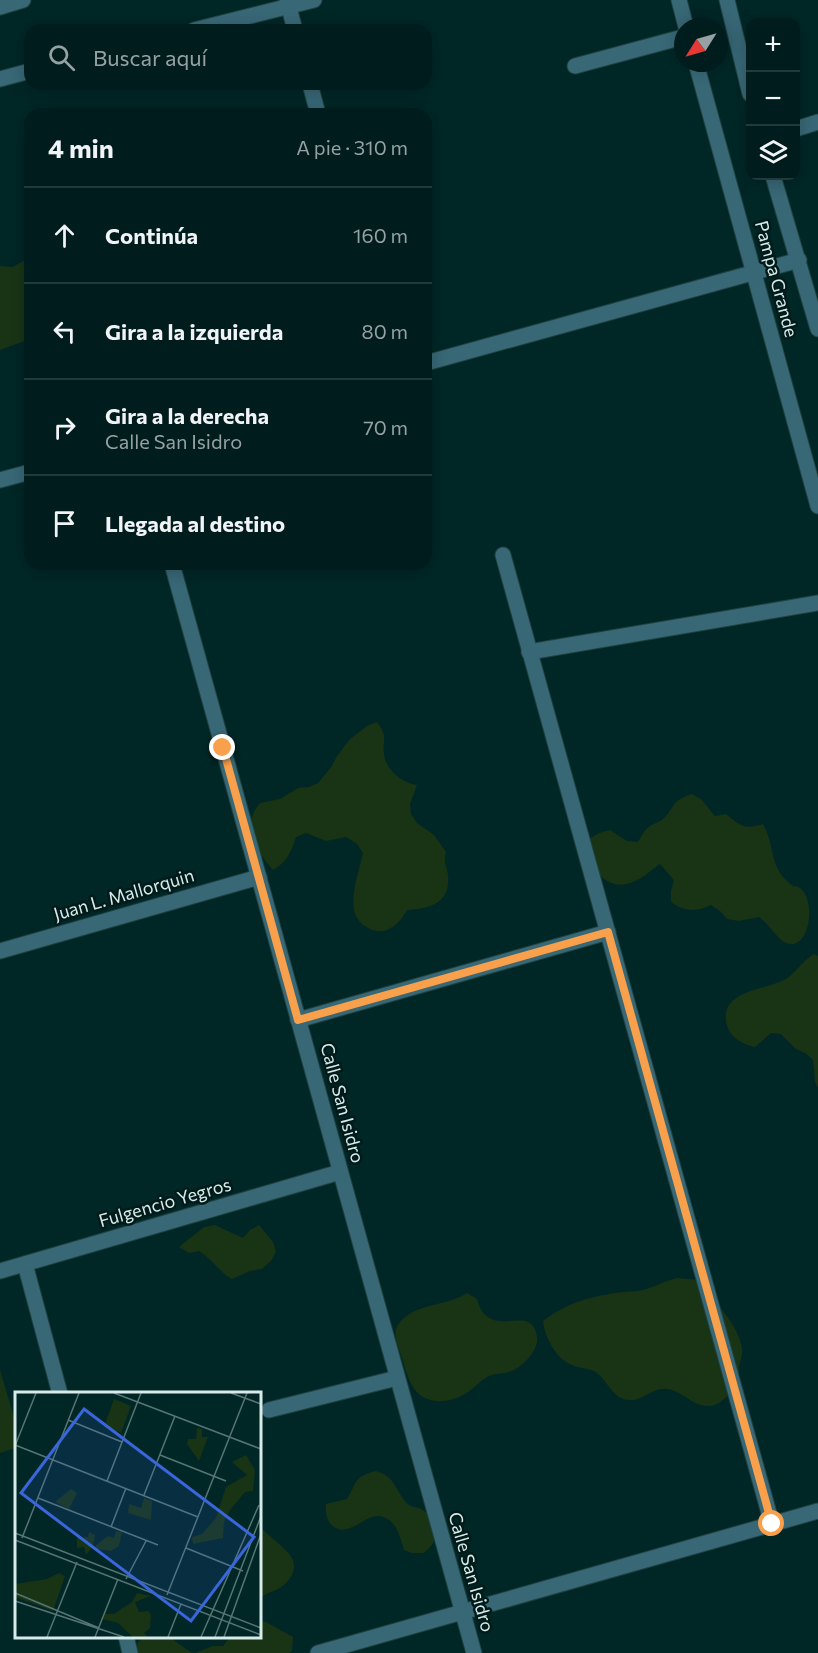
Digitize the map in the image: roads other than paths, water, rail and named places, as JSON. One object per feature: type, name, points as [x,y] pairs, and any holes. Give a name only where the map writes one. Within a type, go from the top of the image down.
[{"type":"street","points":[[0,7],[23,0]]},
{"type":"street","points":[[215,24],[288,3],[314,0]]},
{"type":"street","points":[[679,0],[684,18]]},
{"type":"street","points":[[727,0],[746,78]]},
{"type":"street","points":[[288,3],[293,24]]},
{"type":"street","points":[[575,66],[674,39]]},
{"type":"street","name":"Pampa Grande","points":[[698,72],[818,506]]},
{"type":"street","points":[[0,79],[24,73]]},
{"type":"street","points":[[312,90],[316,108]]},
{"type":"street","points":[[800,127],[818,122]]},
{"type":"street","name":"Pampa Grande","points":[[774,180],[818,329]]},
{"type":"street","points":[[432,361],[799,260]]},
{"type":"street","points":[[0,480],[24,474]]},
{"type":"street","points":[[503,555],[772,1524]]},
{"type":"street","name":"Calle San Isidro","points":[[174,570],[474,1653]]},
{"type":"street","points":[[529,652],[818,603]]},
{"type":"street","name":"Juan L. Mallorquin","points":[[0,951],[258,877]]},
{"type":"street","points":[[298,1020],[608,932]]},
{"type":"street","name":"Fulgencio Yegros","points":[[0,1271],[340,1172]]},
{"type":"street","points":[[25,1264],[59,1392]]},
{"type":"street","points":[[269,1410],[397,1378]]},
{"type":"street","points":[[318,1653],[818,1511]]},
{"type":"street","points":[[126,1638],[130,1653]]}]
